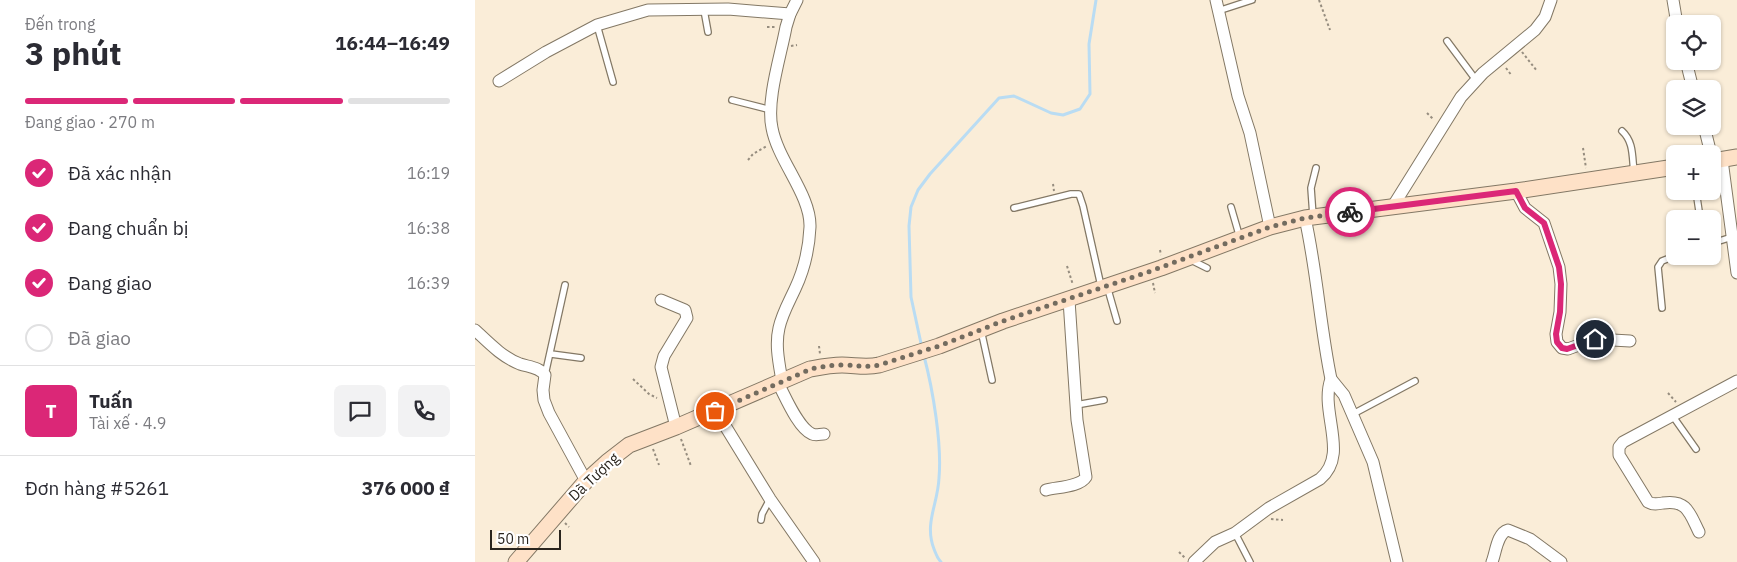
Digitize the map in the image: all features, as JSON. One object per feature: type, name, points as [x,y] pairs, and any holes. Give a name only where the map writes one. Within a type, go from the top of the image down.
[{"type":"street","points":[[797,0],[789,14],[775,79],[771,127],[781,157],[807,210],[810,225],[801,274],[783,314],[777,339],[780,382],[794,412],[811,434],[824,434]]},
{"type":"street","points":[[1393,206],[1461,97],[1476,80],[1517,47],[1541,24],[1551,0]]},
{"type":"street","points":[[1673,0],[1676,15]]},
{"type":"street","points":[[499,81],[546,52],[597,25],[653,5],[704,10],[789,14]]},
{"type":"street","points":[[1217,5],[1238,96],[1250,134],[1270,227]]},
{"type":"street","points":[[1721,158],[1737,157]]},
{"type":"street","name":"Dã Tượng","points":[[516,562],[586,481],[629,446],[677,428],[780,382],[823,366],[869,367],[939,346],[1270,227],[1309,217],[1516,191],[1666,168]]},
{"type":"street","points":[[1721,189],[1732,237],[1737,274]]},
{"type":"street","points":[[1516,191],[1525,208],[1544,223],[1559,267],[1561,284],[1560,312],[1556,334],[1557,342],[1562,348],[1567,349],[1595,339],[1629,341]]},
{"type":"street","points":[[1194,562],[1215,542],[1235,533],[1269,508],[1320,479],[1330,467],[1334,454],[1329,408],[1329,386],[1331,379],[1323,338],[1309,217]]},
{"type":"street","points":[[1046,490],[1076,484],[1085,480],[1076,405],[1072,299]]},
{"type":"street","points":[[661,300],[685,310],[687,314],[687,318],[665,356],[661,367],[677,428]]},
{"type":"street","points":[[475,330],[502,355],[542,371],[545,375],[544,400],[549,414],[586,481]]},
{"type":"street","points":[[1331,379],[1344,395],[1373,462],[1397,562]]},
{"type":"street","points":[[1699,532],[1689,512],[1683,505],[1675,502],[1654,504],[1648,502],[1619,454],[1619,447],[1623,442],[1737,381]]},
{"type":"street","points":[[715,411],[806,556],[814,562]]},
{"type":"street","points":[[1492,562],[1502,533],[1508,530],[1530,539],[1561,562]]},
{"type":"lane","points":[[1217,5],[1252,0]]},
{"type":"lane","points":[[704,10],[708,32]]},
{"type":"lane","points":[[597,25],[613,82]]},
{"type":"lane","points":[[1447,41],[1476,80]]},
{"type":"lane","points":[[732,100],[771,110]]},
{"type":"lane","points":[[1622,131],[1629,137],[1632,146],[1634,173]]},
{"type":"lane","points":[[1309,217],[1311,188],[1315,168]]},
{"type":"lane","points":[[1014,208],[1071,194],[1079,194],[1105,287],[1117,321]]},
{"type":"lane","points":[[1231,207],[1240,238]]},
{"type":"lane","points":[[1721,240],[1732,237]]},
{"type":"lane","points":[[1187,258],[1207,268]]},
{"type":"lane","points":[[1662,308],[1658,268],[1662,261],[1666,259]]},
{"type":"lane","points":[[545,375],[565,285]]},
{"type":"lane","points":[[981,330],[992,380]]},
{"type":"lane","points":[[551,354],[581,358]]},
{"type":"lane","points":[[1353,414],[1415,380]]},
{"type":"lane","points":[[1076,405],[1104,400]]},
{"type":"lane","points":[[1677,412],[1696,449]]},
{"type":"lane","points":[[761,520],[762,514],[770,500]]},
{"type":"lane","points":[[1235,533],[1250,562]]},
{"type":"path","points":[[1319,0],[1331,30]]},
{"type":"path","points":[[1517,47],[1537,71]]},
{"type":"path","points":[[748,160],[753,154],[775,141]]},
{"type":"path","points":[[1583,148],[1588,180]]},
{"type":"path","points":[[1067,266],[1072,299]]},
{"type":"path","points":[[633,379],[649,394],[669,401]]},
{"type":"path","points":[[1668,393],[1677,412]]},
{"type":"path","points":[[677,428],[691,466]]},
{"type":"path","points":[[648,438],[659,465]]},
{"type":"path","points":[[1179,552],[1189,562]]},
{"type":"waterway","points":[[922,348],[911,297],[909,226],[911,207],[918,190],[930,174],[999,98],[1014,96],[1051,113],[1063,115],[1080,109],[1090,94],[1089,44],[1096,0]]},
{"type":"waterway","points":[[924,356],[931,385],[938,433],[940,464],[930,531],[934,549],[941,562]]},
{"type":"way so far","points":[[715,411],[811,369],[823,366],[869,367],[879,365],[939,346],[1003,321],[1069,300],[1270,227],[1305,218],[1350,212]]},
{"type":"route","points":[[1350,212],[1516,191],[1525,208],[1544,223],[1559,267],[1561,284],[1560,312],[1556,334],[1557,342],[1562,348],[1567,349],[1595,339]]}]
